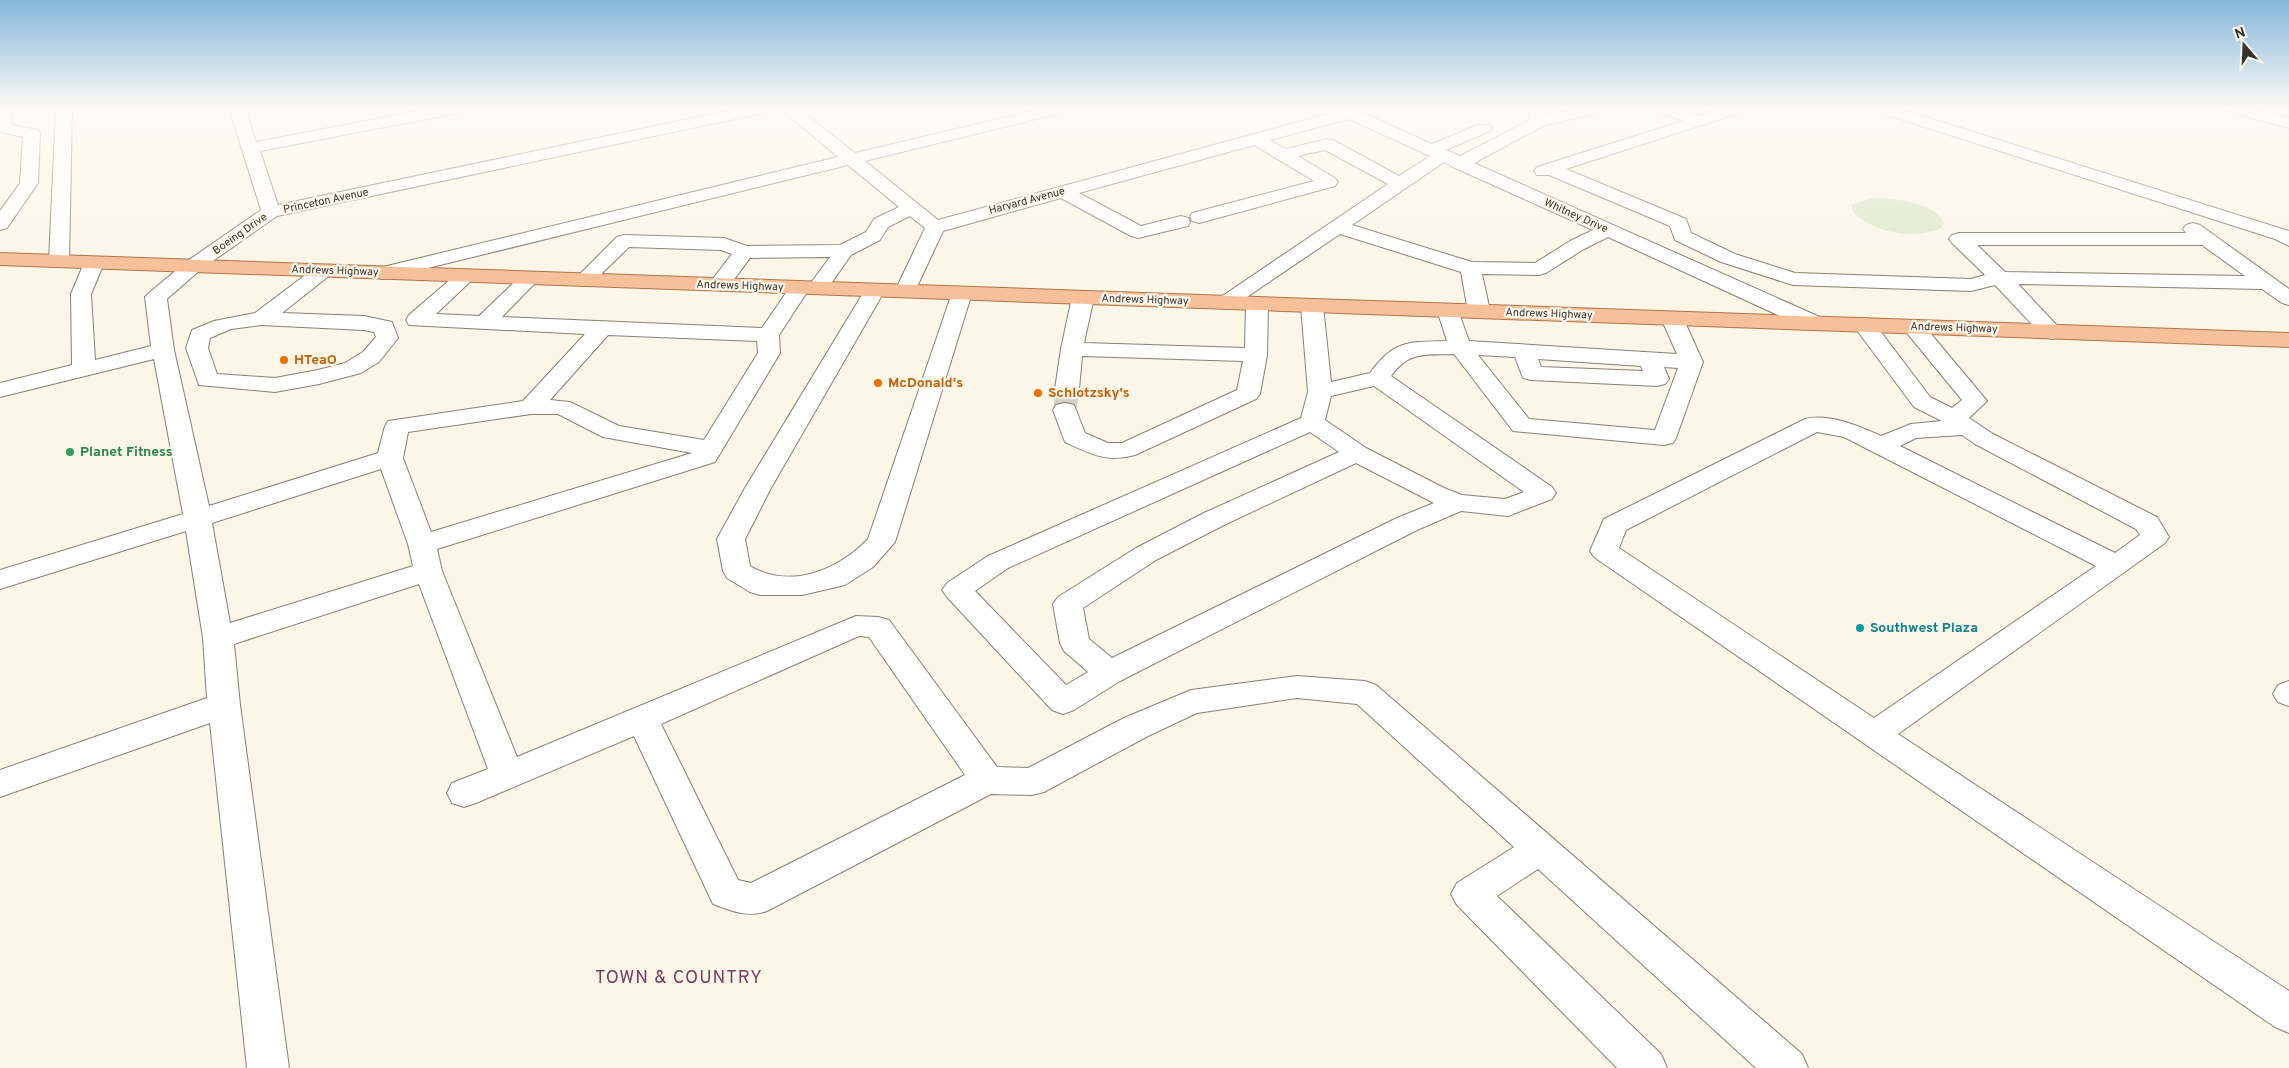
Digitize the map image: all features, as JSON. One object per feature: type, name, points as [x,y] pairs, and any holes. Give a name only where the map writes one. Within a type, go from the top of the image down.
[{"type":"main road","name":"Andrews Highway","points":[[0,259],[2289,340]]},
{"type":"street","points":[[0,224],[7,204],[29,183],[31,158]]},
{"type":"street","points":[[59,262],[62,158]]},
{"type":"street","name":"Boeing Drive","points":[[163,350],[156,298],[192,266],[271,212],[253,158]]},
{"type":"street","name":"Princeton Avenue","points":[[271,212],[527,158]]},
{"type":"street","points":[[383,273],[856,158]]},
{"type":"street","name":"Harvard Avenue","points":[[935,226],[1187,158]]},
{"type":"street","points":[[1062,192],[1138,232],[1190,220],[1329,182],[1288,158]]},
{"type":"street","points":[[1352,158],[1400,184]]},
{"type":"street","points":[[1225,302],[1442,158]]},
{"type":"street","name":"Whitney Drive","points":[[1449,158],[1814,323]]},
{"type":"street","points":[[1505,183],[1581,158]]},
{"type":"street","points":[[2038,158],[2282,235],[2289,240]]},
{"type":"street","points":[[851,159],[935,226],[905,291]]},
{"type":"street","points":[[1550,169],[1679,223],[1682,236],[1728,258],[1793,279],[1971,284],[2000,278],[2267,283]]},
{"type":"street","points":[[2142,191],[2289,299]]},
{"type":"street","points":[[218,638],[425,558],[706,457],[769,353],[768,335],[808,288],[844,251],[873,236],[881,223],[912,208]]},
{"type":"street","points":[[611,218],[607,234],[624,241],[724,244],[744,252],[844,251]]},
{"type":"street","points":[[1337,227],[1471,268],[1539,269],[1577,245],[1608,230]]},
{"type":"street","points":[[2052,332],[1959,239],[2208,239]]},
{"type":"street","points":[[584,280],[624,241]]},
{"type":"street","points":[[718,285],[744,252]]},
{"type":"street","points":[[84,368],[81,294],[94,263]]},
{"type":"street","points":[[1471,268],[1480,311]]},
{"type":"street","points":[[261,319],[364,323],[384,328],[387,338],[371,357],[353,368],[319,377],[275,385],[207,380],[197,348],[200,335],[212,327],[235,321],[261,319],[323,271]]},
{"type":"street","points":[[466,276],[417,320],[768,335]]},
{"type":"street","points":[[484,323],[530,278]]},
{"type":"street","points":[[875,290],[758,488],[731,539],[737,571],[760,585],[802,585],[835,578],[864,561],[881,542],[962,293]]},
{"type":"street","points":[[1083,298],[1072,349],[1066,399],[1074,437],[1104,451],[1126,450],[1248,394],[1256,354],[1257,304]]},
{"type":"street","points":[[1312,306],[1320,392],[1312,422]]},
{"type":"street","points":[[1448,310],[1460,347],[1522,426],[1664,438],[1692,362],[1672,318]]},
{"type":"street","points":[[1864,325],[1922,402],[1984,439],[2148,523],[2155,537],[1874,734]]},
{"type":"street","points":[[1880,446],[1911,431],[1960,423],[1975,401],[1913,327]]},
{"type":"street","points":[[531,407],[602,328]]},
{"type":"street","points":[[1320,392],[1378,378],[1391,360],[1403,352],[1422,348],[1460,347],[1525,351],[1530,373],[1657,379],[1650,359],[1692,362]]},
{"type":"street","points":[[1072,349],[1256,354]]},
{"type":"street","points":[[0,390],[163,350],[198,518],[218,638],[224,705],[268,1068]]},
{"type":"street","points":[[1312,422],[1357,453],[1435,494],[1458,503],[1508,508],[1543,493],[1378,378]]},
{"type":"street","points":[[507,775],[425,558],[390,458],[397,426],[468,414],[531,407],[562,407],[612,432],[711,449]]},
{"type":"street","points":[[1312,422],[998,562],[957,590],[1063,702],[1109,673],[1407,524],[1458,503]]},
{"type":"street","points":[[2117,565],[1851,431],[1814,424],[1614,524],[1604,551],[2289,1014]]},
{"type":"street","points":[[1109,673],[1075,643],[1068,604],[1146,554],[1214,519],[1357,453]]},
{"type":"street","points":[[0,580],[390,458]]},
{"type":"street","points":[[464,793],[642,719],[856,626],[878,627],[987,780]]},
{"type":"street","points":[[642,719],[726,893],[754,900],[987,780],[1032,782],[1136,727],[1191,702],[1297,687],[1364,693],[1787,1068]]},
{"type":"street","points":[[0,784],[224,705]]},
{"type":"street","points":[[1540,849],[1470,894],[1646,1068]]},
{"type":"green space","points":[[1870,198],[1900,200],[1922,205],[1939,216],[1944,223],[1941,228],[1930,232],[1906,234],[1881,229],[1860,218],[1852,210],[1852,205]]},
{"type":"tunnel","points":[[1065,410],[1067,389]]},
{"type":"place","name":"HTeaO","points":[[284,360]]},
{"type":"place","name":"McDonald's","points":[[878,383]]},
{"type":"place","name":"Schlotzsky's","points":[[1038,393]]},
{"type":"place","name":"Planet Fitness","points":[[70,452]]},
{"type":"place","name":"Southwest Plaza","points":[[1860,628]]},
{"type":"district","name":"TOWN & COUNTRY","points":[[679,978]]}]
